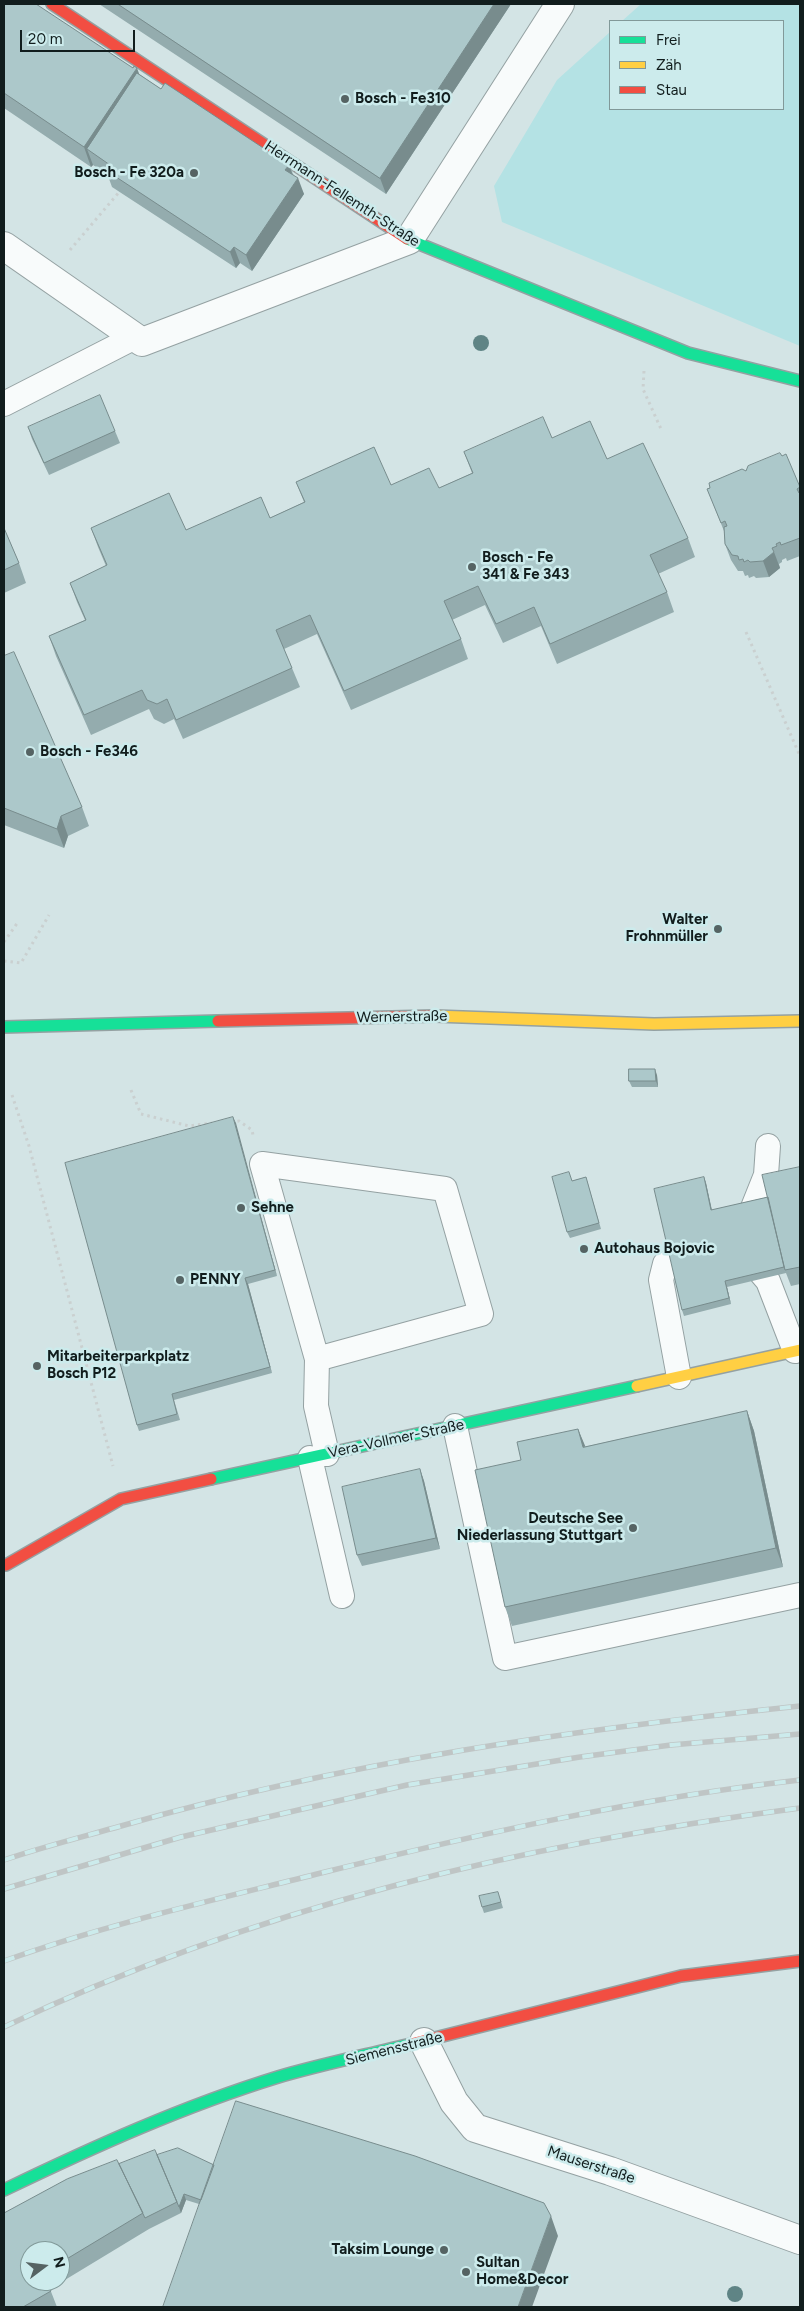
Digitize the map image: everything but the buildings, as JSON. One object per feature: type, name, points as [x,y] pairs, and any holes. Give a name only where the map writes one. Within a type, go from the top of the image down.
[{"type":"street","name":"Herrmann-Fellemth-Straße","points":[[52,4],[409,240],[688,353],[800,381]]},
{"type":"street","points":[[4,246],[142,342],[409,240],[560,4]]},
{"type":"street","name":"Wernerstraße","points":[[4,1026],[422,1016],[654,1024],[800,1021]]},
{"type":"street","name":"Vera-Vollmer-Straße","points":[[6,1565],[121,1499],[798,1350]]},
{"type":"street","name":"Siemensstraße","points":[[4,2190],[83,2152],[170,2115],[279,2076],[424,2042],[681,1976],[800,1960]]},
{"type":"street","name":"Mauserstraße","points":[[424,2042],[454,2102],[475,2128],[610,2170],[800,2240]]},
{"type":"lane","points":[[4,404],[135,337]]},
{"type":"lane","points":[[738,1245],[766,1175],[768,1146]]},
{"type":"lane","points":[[317,1359],[481,1314],[445,1189],[262,1164],[317,1359],[318,1456],[342,1596]]},
{"type":"lane","points":[[738,1245],[768,1281],[798,1350]]},
{"type":"lane","points":[[679,1377],[661,1280],[664,1264],[738,1245]]},
{"type":"lane","points":[[455,1426],[505,1658],[800,1595]]},
{"type":"path","points":[[47,276],[120,191]]},
{"type":"path","points":[[648,336],[643,389],[660,429]]},
{"type":"path","points":[[746,632],[800,756]]},
{"type":"path","points":[[4,961],[21,964],[49,915]]},
{"type":"path","points":[[4,942],[18,922]]},
{"type":"path","points":[[131,1090],[141,1114],[189,1126],[219,1123]]},
{"type":"path","points":[[12,1096],[29,1146],[121,1499]]},
{"type":"path","points":[[229,1122],[239,1121],[252,1130],[262,1164]]},
{"type":"shaded area","points":[[641,4],[800,4],[800,346],[502,222],[494,186],[557,80],[609,33],[609,110],[784,110],[784,20],[623,20]]},
{"type":"railway","points":[[4,1860],[205,1803],[373,1766],[543,1738],[714,1715],[800,1706]]},
{"type":"railway","points":[[4,1889],[181,1837],[407,1785],[580,1757],[671,1745],[800,1734]]},
{"type":"railway","points":[[4,1961],[82,1935],[161,1913],[499,1831],[619,1807],[800,1780]]},
{"type":"railway","points":[[4,2027],[99,1985],[196,1947],[294,1914],[393,1886],[493,1861],[595,1841],[697,1823],[800,1808]]},
{"type":"traffic: fast","points":[[407,239],[688,353],[800,381]]},
{"type":"traffic: fast","points":[[4,1027],[218,1021]]},
{"type":"traffic: fast","points":[[211,1479],[637,1386]]},
{"type":"traffic: fast","points":[[4,2190],[105,2143],[173,2114],[243,2088],[295,2072],[411,2044]]},
{"type":"traffic: slow","points":[[435,1016],[654,1024],[800,1021]]},
{"type":"traffic: slow","points":[[637,1386],[800,1350]]},
{"type":"traffic: jam","points":[[52,4],[407,239]]},
{"type":"traffic: jam","points":[[218,1021],[435,1016]]},
{"type":"traffic: jam","points":[[6,1565],[121,1499],[211,1479]]},
{"type":"traffic: jam","points":[[411,2044],[681,1976],[800,1961]]},
{"type":"place","name":"Bosch - Fe310","points":[[345,99]]},
{"type":"place","name":"Bosch - Fe 320a","points":[[194,173]]},
{"type":"place","name":"Bosch - Fe 341 & Fe 343","points":[[472,567]]},
{"type":"place","name":"Bosch - Fe346","points":[[30,752]]},
{"type":"place","name":"Walter Frohnmüller","points":[[718,929]]},
{"type":"place","name":"Sehne","points":[[241,1208]]},
{"type":"place","name":"Autohaus Bojovic","points":[[584,1249]]},
{"type":"place","name":"PENNY","points":[[180,1280]]},
{"type":"place","name":"Mitarbeiterparkplatz Bosch P12","points":[[37,1366]]},
{"type":"place","name":"Deutsche See Niederlassung Stuttgart","points":[[633,1528]]},
{"type":"place","name":"Taksim Lounge","points":[[444,2250]]},
{"type":"place","name":"Sultan Home&Decor","points":[[466,2272]]}]
